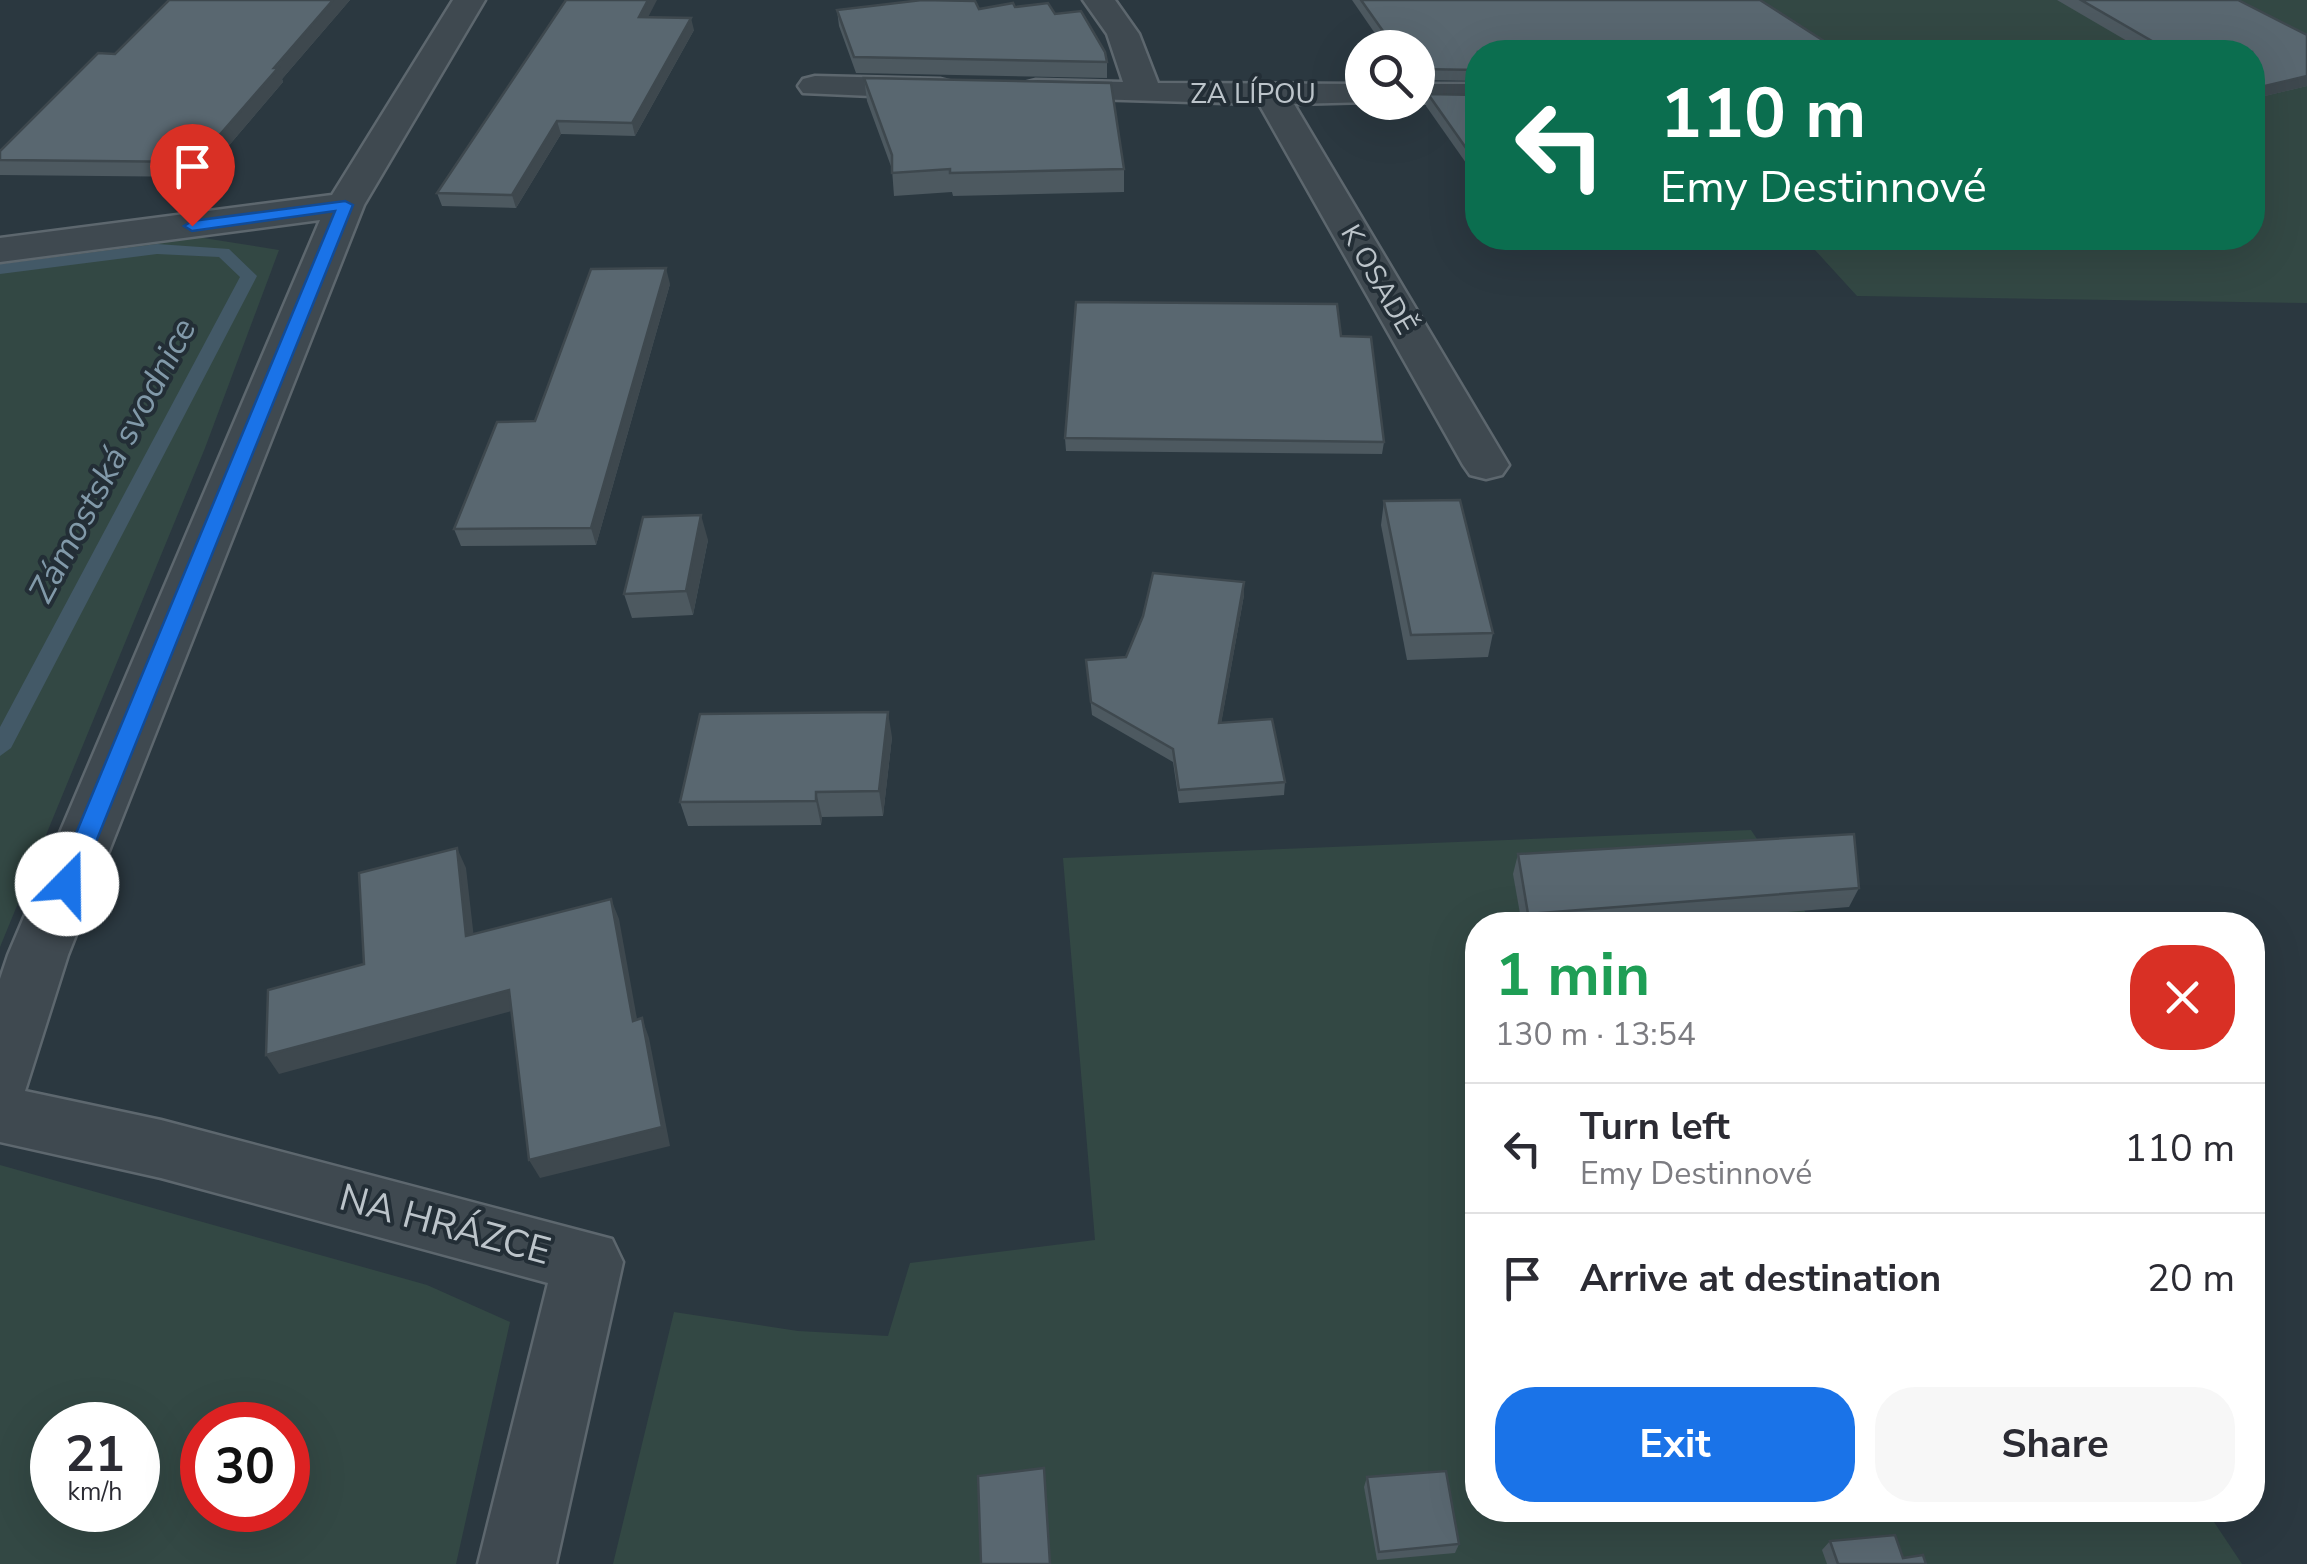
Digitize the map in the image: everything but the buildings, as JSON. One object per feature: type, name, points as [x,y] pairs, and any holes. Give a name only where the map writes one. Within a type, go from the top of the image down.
[{"type":"street","points":[[0,1076],[38,955],[345,205],[469,0]]},
{"type":"street","name":"ZA LÍPOU","points":[[1099,0],[1123,34],[1144,93]]},
{"type":"street","points":[[815,86],[970,89]]},
{"type":"street","name":"ZA LÍPOU","points":[[1008,90],[1345,94]]},
{"type":"street","name":"K OSADĚ","points":[[1271,94],[1486,466]]},
{"type":"street","points":[[1435,94],[1465,94]]},
{"type":"street","points":[[0,250],[345,205]]},
{"type":"street","name":"NA HRÁZCE","points":[[0,1114],[161,1148],[588,1262],[516,1564]]},
{"type":"green space","points":[[1585,0],[2307,0],[2307,303],[1857,296],[1815,250],[2265,250],[2265,40],[1622,40]]},
{"type":"green space","points":[[197,237],[279,250],[205,448],[0,947],[0,261]]},
{"type":"green space","points":[[1751,830],[1805,912],[1465,912],[1465,1522],[2214,1522],[2242,1564],[613,1564],[674,1312],[798,1331],[888,1336],[910,1263],[1095,1240],[1063,858]]},
{"type":"green space","points":[[0,1165],[427,1285],[510,1322],[456,1564],[0,1564]]},
{"type":"waterway","name":"Zámostská svodnice","points":[[0,269],[157,249],[223,252],[249,276],[0,748]]},
{"type":"route","points":[[67,884],[345,205],[192,226]]}]
